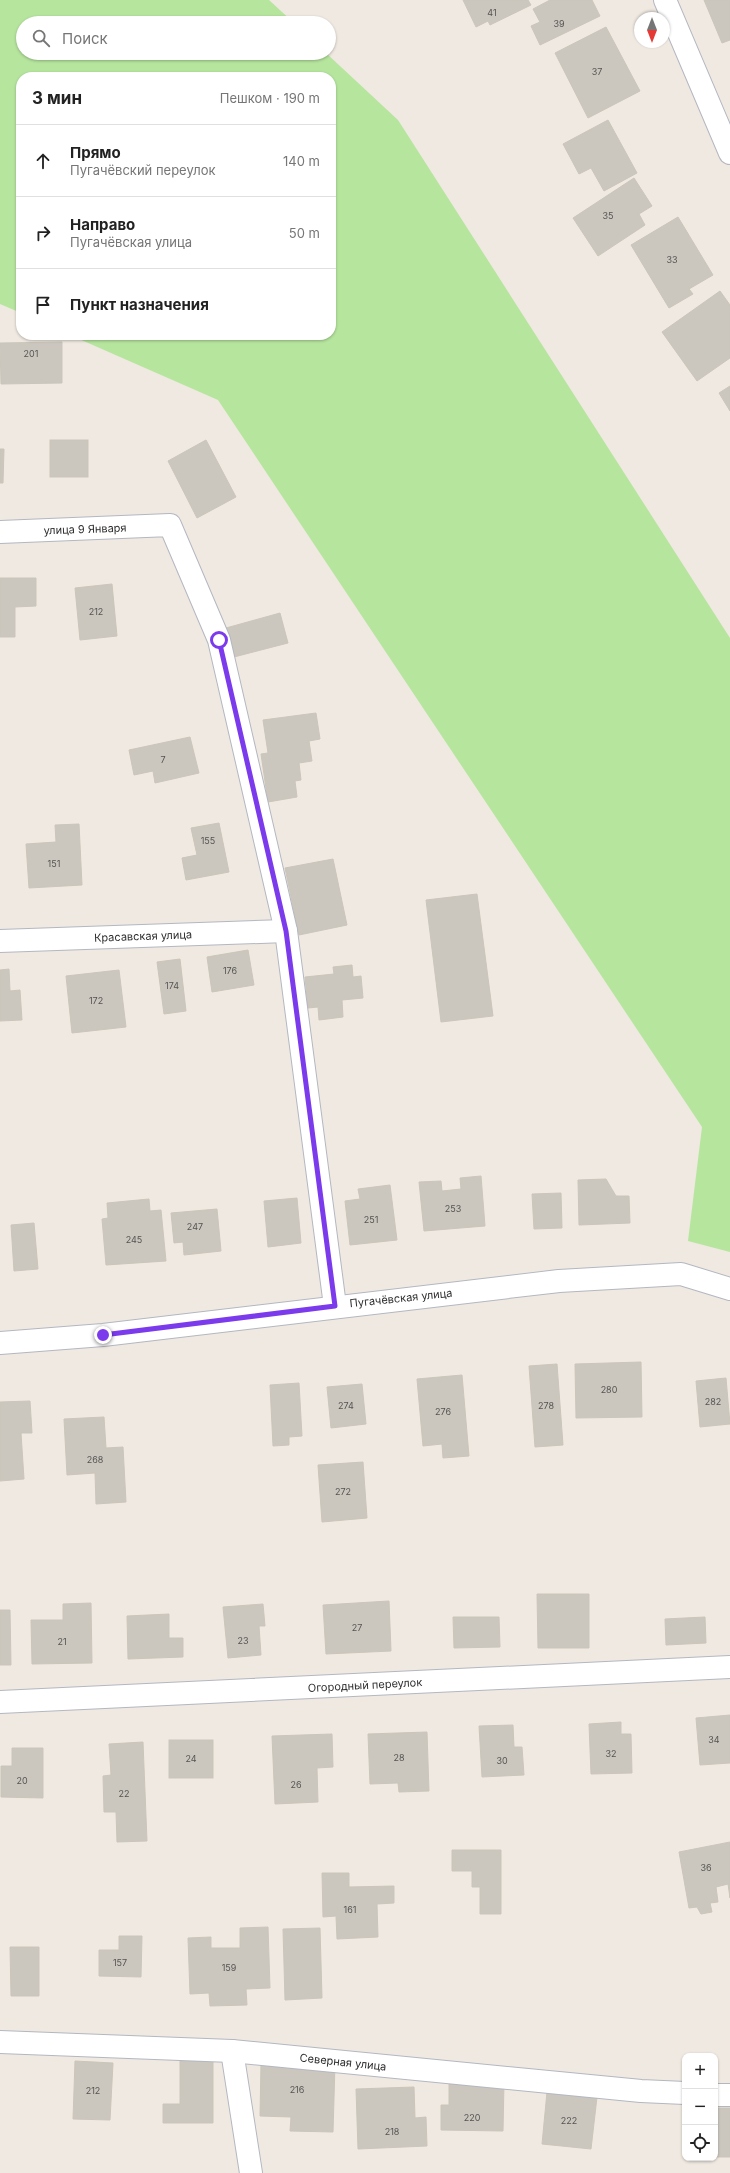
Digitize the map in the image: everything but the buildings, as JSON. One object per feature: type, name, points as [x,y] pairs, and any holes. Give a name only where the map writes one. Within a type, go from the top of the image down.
[{"type":"street","points":[[666,0],[730,153]]},
{"type":"street","name":"улица 9 Января","points":[[0,532],[170,526],[219,640],[286,931]]},
{"type":"street","points":[[286,931],[335,1306]]},
{"type":"street","name":"Красавская улица","points":[[0,940],[286,931]]},
{"type":"street","name":"Пугачёвская улица","points":[[0,1343],[103,1335],[335,1306],[559,1281],[681,1274],[730,1289]]},
{"type":"street","name":"Огородный переулок","points":[[0,1702],[730,1667]]},
{"type":"street","name":"Северная улица","points":[[0,2042],[232,2051],[641,2091],[682,2093]]},
{"type":"street","points":[[232,2051],[250,2173]]},
{"type":"street","points":[[718,2095],[730,2096]]},
{"type":"green space","points":[[0,0],[269,0],[286,16],[16,16],[16,60],[334,60],[398,120],[730,638],[730,1252],[688,1241],[702,1127],[218,400],[81,340],[336,340],[336,72],[16,72],[16,311],[0,304]]},
{"type":"route","points":[[103,1335],[335,1306],[286,931],[219,640]]}]
